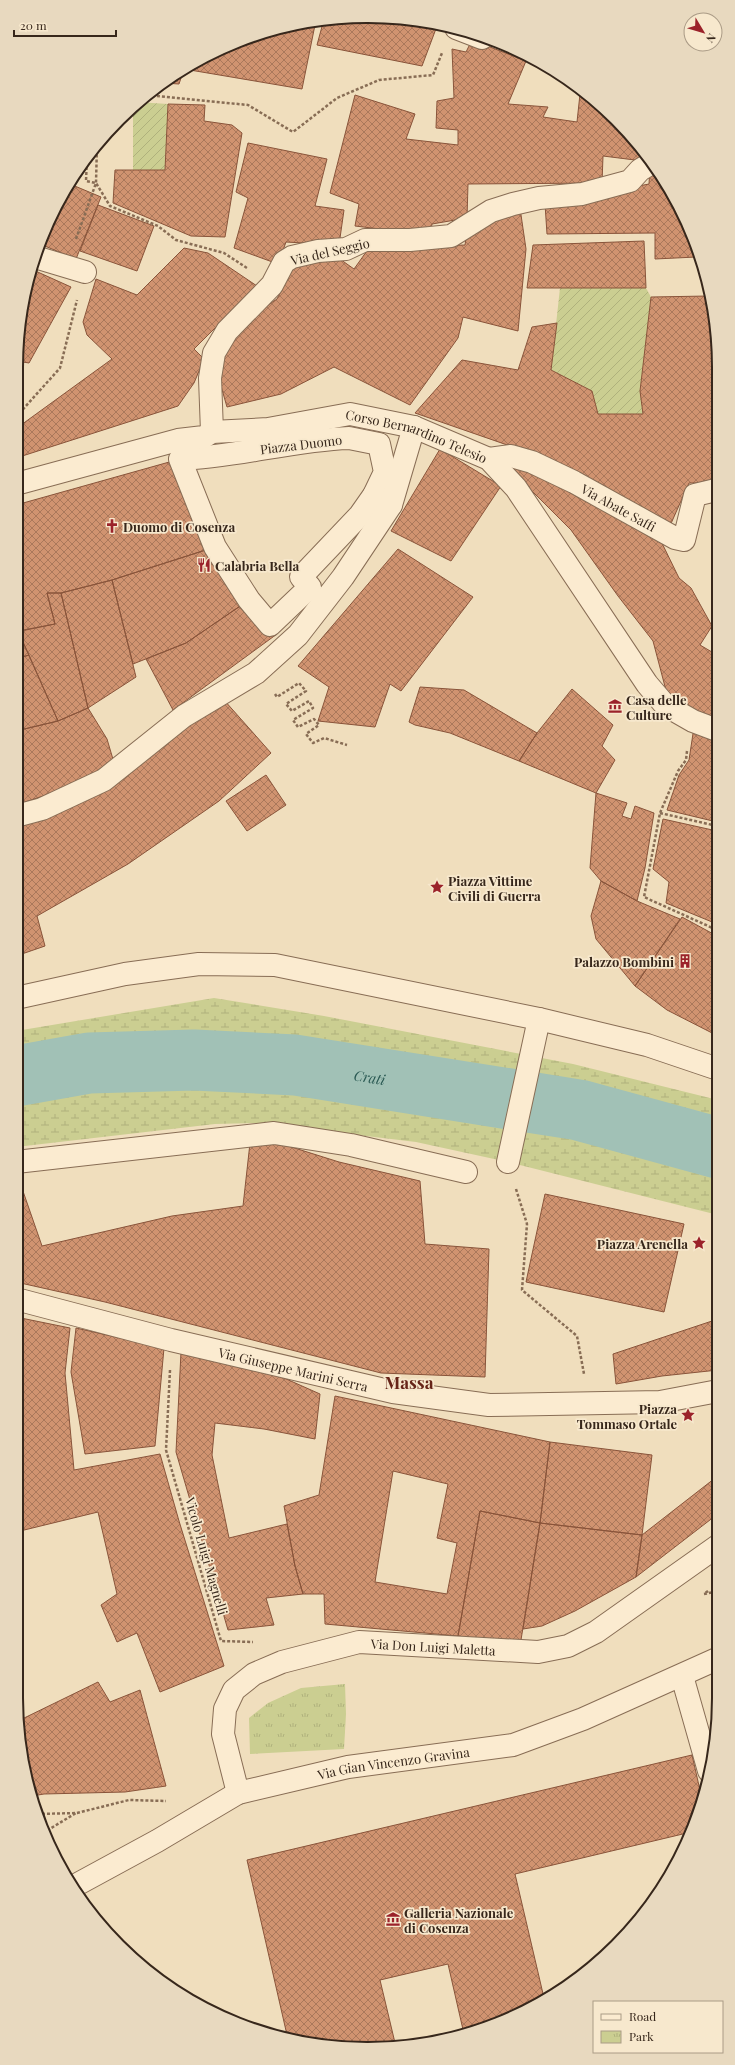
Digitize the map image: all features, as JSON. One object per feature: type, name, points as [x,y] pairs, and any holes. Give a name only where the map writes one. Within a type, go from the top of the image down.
[{"type":"street","name":"Via del Seggio","points":[[212,432],[210,378],[214,353],[227,331],[272,286],[284,262],[292,257],[318,251],[346,249],[365,240],[410,240],[451,236],[491,211],[512,204],[539,198],[582,194],[630,181],[640,170],[647,166]]},
{"type":"street","points":[[41,259],[75,269]]},
{"type":"street","name":"Corso Bernardino Telesio","points":[[23,482],[178,440],[204,437],[212,432],[268,428],[350,414],[414,427],[489,459],[516,488],[647,684],[665,705],[693,721],[712,728]]},
{"type":"street","points":[[23,814],[42,809],[104,780],[184,716],[256,673],[298,635],[344,577],[383,500],[414,427]]},
{"type":"street","name":"Piazza Duomo","points":[[349,438],[379,444],[385,472],[383,500],[360,515],[301,577],[310,587],[270,625],[249,600],[215,547],[180,459],[208,458],[316,439],[349,438]]},
{"type":"street","name":"Via Abate Saffi","points":[[489,459],[511,456],[532,462],[574,482],[675,538],[684,540],[695,495],[712,491]]},
{"type":"street","points":[[23,996],[125,974],[198,964],[275,965],[540,1019],[647,1045],[712,1066]]},
{"type":"street","points":[[508,1162],[540,1019]]},
{"type":"street","points":[[23,1161],[274,1133],[351,1144],[466,1172]]},
{"type":"street","name":"Via Giuseppe Marini Serra","points":[[23,1301],[171,1340],[393,1392],[489,1405],[660,1402],[712,1392]]},
{"type":"street","name":"Via Don Luigi Maletta","points":[[238,1793],[223,1734],[224,1709],[234,1690],[254,1674],[282,1662],[360,1642],[538,1652],[568,1646],[596,1632],[712,1550]]},
{"type":"street","name":"Via Gian Vincenzo Gravina","points":[[78,1884],[157,1841],[238,1793],[348,1767],[513,1745],[583,1719],[712,1661]]},
{"type":"street","points":[[682,1676],[706,1760]]},
{"type":"path","points":[[156,96],[248,105],[293,132],[337,98],[379,80],[433,75],[444,48]]},
{"type":"path","points":[[23,409],[60,368],[75,269],[96,183],[97,154]]},
{"type":"path","points":[[87,168],[86,181],[96,183],[110,206],[158,226],[176,240],[224,253],[272,286]]},
{"type":"path","points":[[277,697],[299,683],[306,691],[286,704],[292,711],[309,701],[313,708],[294,720],[298,727],[314,718],[319,726],[306,734],[313,743],[324,738],[348,745]]},
{"type":"path","points":[[693,721],[686,760],[678,771],[660,813],[644,897],[712,928]]},
{"type":"path","points":[[660,813],[712,825]]},
{"type":"path","points":[[508,1162],[527,1224],[522,1290],[577,1336]]},
{"type":"path","name":"Vicolo Luigi Magnelli","points":[[171,1340],[166,1450],[221,1642],[260,1642]]},
{"type":"path","points":[[709,1590],[704,1594],[712,1593]]},
{"type":"path","points":[[43,1814],[77,1813],[129,1800],[168,1801]]},
{"type":"path","points":[[49,1829],[77,1813]]},
{"type":"green space","points":[[147,103],[168,104],[165,170],[133,170],[133,115]]},
{"type":"green space","points":[[560,288],[646,288],[651,297],[640,391],[643,414],[598,414],[592,391],[551,370]]},
{"type":"green space","points":[[214,998],[324,1016],[573,1064],[712,1099],[712,1213],[508,1162],[416,1142],[258,1123],[215,1124],[23,1146],[23,1030]]},
{"type":"green space","points":[[345,1684],[346,1714],[344,1749],[250,1754],[249,1718],[268,1703],[301,1688]]},
{"type":"building","points":[[368,23],[412,26],[435,30],[422,66],[317,45],[323,26]]},
{"type":"building","points":[[314,27],[302,89],[193,70],[236,49],[257,41]]},
{"type":"building","points":[[472,40],[526,62],[508,104],[548,107],[543,117],[577,122],[580,96],[595,108],[627,140],[641,158],[635,160],[603,156],[602,183],[468,184],[467,218],[432,224],[430,235],[355,226],[359,204],[330,193],[355,95],[415,114],[406,139],[458,145],[458,130],[436,128],[437,101],[454,98],[452,49],[466,52]]},
{"type":"building","points":[[181,78],[179,84],[172,84]]},
{"type":"building","points":[[168,104],[205,105],[204,121],[232,125],[242,133],[225,237],[191,236],[113,203],[115,170],[165,170]]},
{"type":"building","points":[[248,143],[327,159],[315,206],[344,210],[339,245],[286,242],[278,264],[234,248],[248,198],[236,192]]},
{"type":"building","points":[[650,170],[666,195],[686,236],[694,257],[655,259],[655,233],[547,234],[545,204],[649,184]]},
{"type":"building","points":[[75,186],[101,197],[76,259],[45,246],[59,215]]},
{"type":"building","points":[[98,205],[154,226],[137,271],[80,251]]},
{"type":"building","points":[[520,208],[526,249],[518,331],[463,317],[458,338],[410,405],[334,367],[281,394],[227,407],[217,372],[227,346],[250,317],[277,299],[294,265],[337,257],[354,269],[369,248],[465,245],[467,231]]},
{"type":"building","points":[[644,241],[646,288],[527,288],[533,245]]},
{"type":"building","points":[[184,248],[208,253],[257,286],[194,349],[204,359],[194,383],[178,406],[23,456],[23,424],[112,359],[87,335],[83,322],[96,279],[137,295]]},
{"type":"building","points":[[37,272],[71,287],[29,363],[23,362],[24,345],[30,300]]},
{"type":"building","points":[[704,296],[711,345],[712,483],[689,483],[669,528],[539,456],[415,413],[462,360],[518,370],[532,327],[557,323],[551,370],[592,391],[598,414],[643,414],[640,391],[651,297]]},
{"type":"building","points":[[440,449],[501,486],[451,561],[391,531]]},
{"type":"building","name":"Duomo di Cosenza","points":[[180,459],[215,547],[112,580],[61,593],[47,593],[55,624],[23,631],[23,503]]},
{"type":"building","points":[[516,460],[658,535],[679,578],[691,588],[712,626],[700,645],[712,652],[712,722],[668,698],[653,641],[618,596],[571,530],[519,478],[511,467]]},
{"type":"building","points":[[215,547],[249,600],[186,643],[133,664],[112,580]]},
{"type":"building","points":[[398,549],[473,597],[401,691],[390,684],[375,727],[318,721],[329,687],[298,666]]},
{"type":"building","points":[[112,580],[136,677],[88,708],[61,593]]},
{"type":"building","points":[[47,593],[61,593],[88,708],[58,721],[23,642],[23,630],[55,624]]},
{"type":"building","points":[[249,600],[277,634],[173,710],[146,659],[186,643]]},
{"type":"building","points":[[23,642],[29,655],[23,657]]},
{"type":"building","points":[[29,655],[58,721],[23,729],[23,657]]},
{"type":"building","points":[[420,687],[464,690],[537,733],[519,761],[450,733],[415,725],[409,722]]},
{"type":"building","points":[[572,689],[613,725],[602,746],[615,760],[596,793],[519,761],[537,733]]},
{"type":"building","points":[[224,700],[271,753],[219,801],[128,864],[37,916],[45,946],[23,954],[23,821]]},
{"type":"building","points":[[88,708],[107,739],[115,766],[43,796],[23,803],[23,729],[58,721]]},
{"type":"building","points":[[694,727],[712,733],[712,821],[667,810],[679,775],[689,760]]},
{"type":"building","points":[[266,775],[286,805],[247,831],[226,801]]},
{"type":"building","points":[[596,793],[627,803],[622,816],[631,819],[635,806],[654,813],[645,868],[637,901],[601,881],[590,868]]},
{"type":"building","points":[[663,819],[712,830],[712,922],[666,903],[669,882],[653,869]]},
{"type":"building","points":[[601,881],[637,901],[680,919],[635,986],[596,939],[591,916]]},
{"type":"building","name":"Palazzo Bombini","points":[[682,917],[712,933],[712,1033],[667,1010],[635,986]]},
{"type":"building","points":[[250,1143],[285,1145],[339,1162],[420,1181],[425,1244],[489,1249],[485,1377],[381,1373],[105,1302],[23,1284],[23,1191],[42,1246],[172,1216],[243,1206]]},
{"type":"building","points":[[545,1194],[684,1224],[664,1312],[526,1282]]},
{"type":"building","points":[[23,1318],[70,1328],[65,1373],[74,1470],[160,1454],[224,1666],[160,1692],[137,1633],[117,1642],[101,1605],[117,1594],[98,1512],[23,1530]]},
{"type":"building","points":[[712,1321],[712,1371],[662,1376],[616,1384],[613,1354]]},
{"type":"building","points":[[76,1328],[164,1348],[155,1446],[85,1454],[71,1372]]},
{"type":"building","points":[[181,1352],[275,1374],[320,1394],[315,1439],[264,1429],[215,1423],[212,1455],[229,1538],[287,1524],[295,1566],[303,1594],[266,1598],[274,1625],[228,1630],[176,1452]]},
{"type":"building","points":[[335,1396],[550,1442],[540,1523],[480,1511],[458,1636],[325,1624],[324,1594],[303,1594],[295,1566],[284,1506],[319,1495]],"holes":[[[393,1471],[448,1484],[437,1538],[457,1543],[447,1594],[375,1582]]]},
{"type":"building","points":[[550,1442],[652,1455],[642,1535],[540,1523]]},
{"type":"building","points":[[712,1480],[712,1518],[636,1577],[642,1535]]},
{"type":"building","points":[[480,1511],[540,1523],[520,1646],[458,1636]]},
{"type":"building","points":[[540,1523],[642,1535],[636,1577],[575,1611],[542,1626],[523,1629]]},
{"type":"building","points":[[98,1682],[110,1702],[140,1690],[166,1786],[125,1792],[37,1795],[30,1765],[24,1718]]},
{"type":"building","name":"Galleria Nazionale di Cosenza","points":[[692,1755],[700,1788],[684,1834],[515,1874],[543,1994],[499,2016],[463,2028],[448,1964],[380,1980],[394,2041],[345,2041],[323,2039],[286,2032],[247,1860]]},
{"type":"waterway","name":"Crati","points":[[23,1075],[89,1063],[194,1060],[295,1065],[579,1110],[712,1146]]},
{"type":"place","name":"Duomo di Cosenza","points":[[112,526]]},
{"type":"place","name":"Calabria Bella","points":[[204,565]]},
{"type":"place","name":"Casa delle Culture","points":[[615,706]]},
{"type":"place","name":"Piazza Vittime Civili di Guerra","points":[[437,887]]},
{"type":"place","name":"Palazzo Bombini","points":[[685,961]]},
{"type":"place","name":"Piazza Arenella","points":[[699,1243]]},
{"type":"place","name":"Piazza Tommaso Ortale","points":[[688,1415]]},
{"type":"place","name":"Galleria Nazionale di Cosenza","points":[[393,1919]]},
{"type":"district","name":"Massa","points":[[409,1382]]}]
